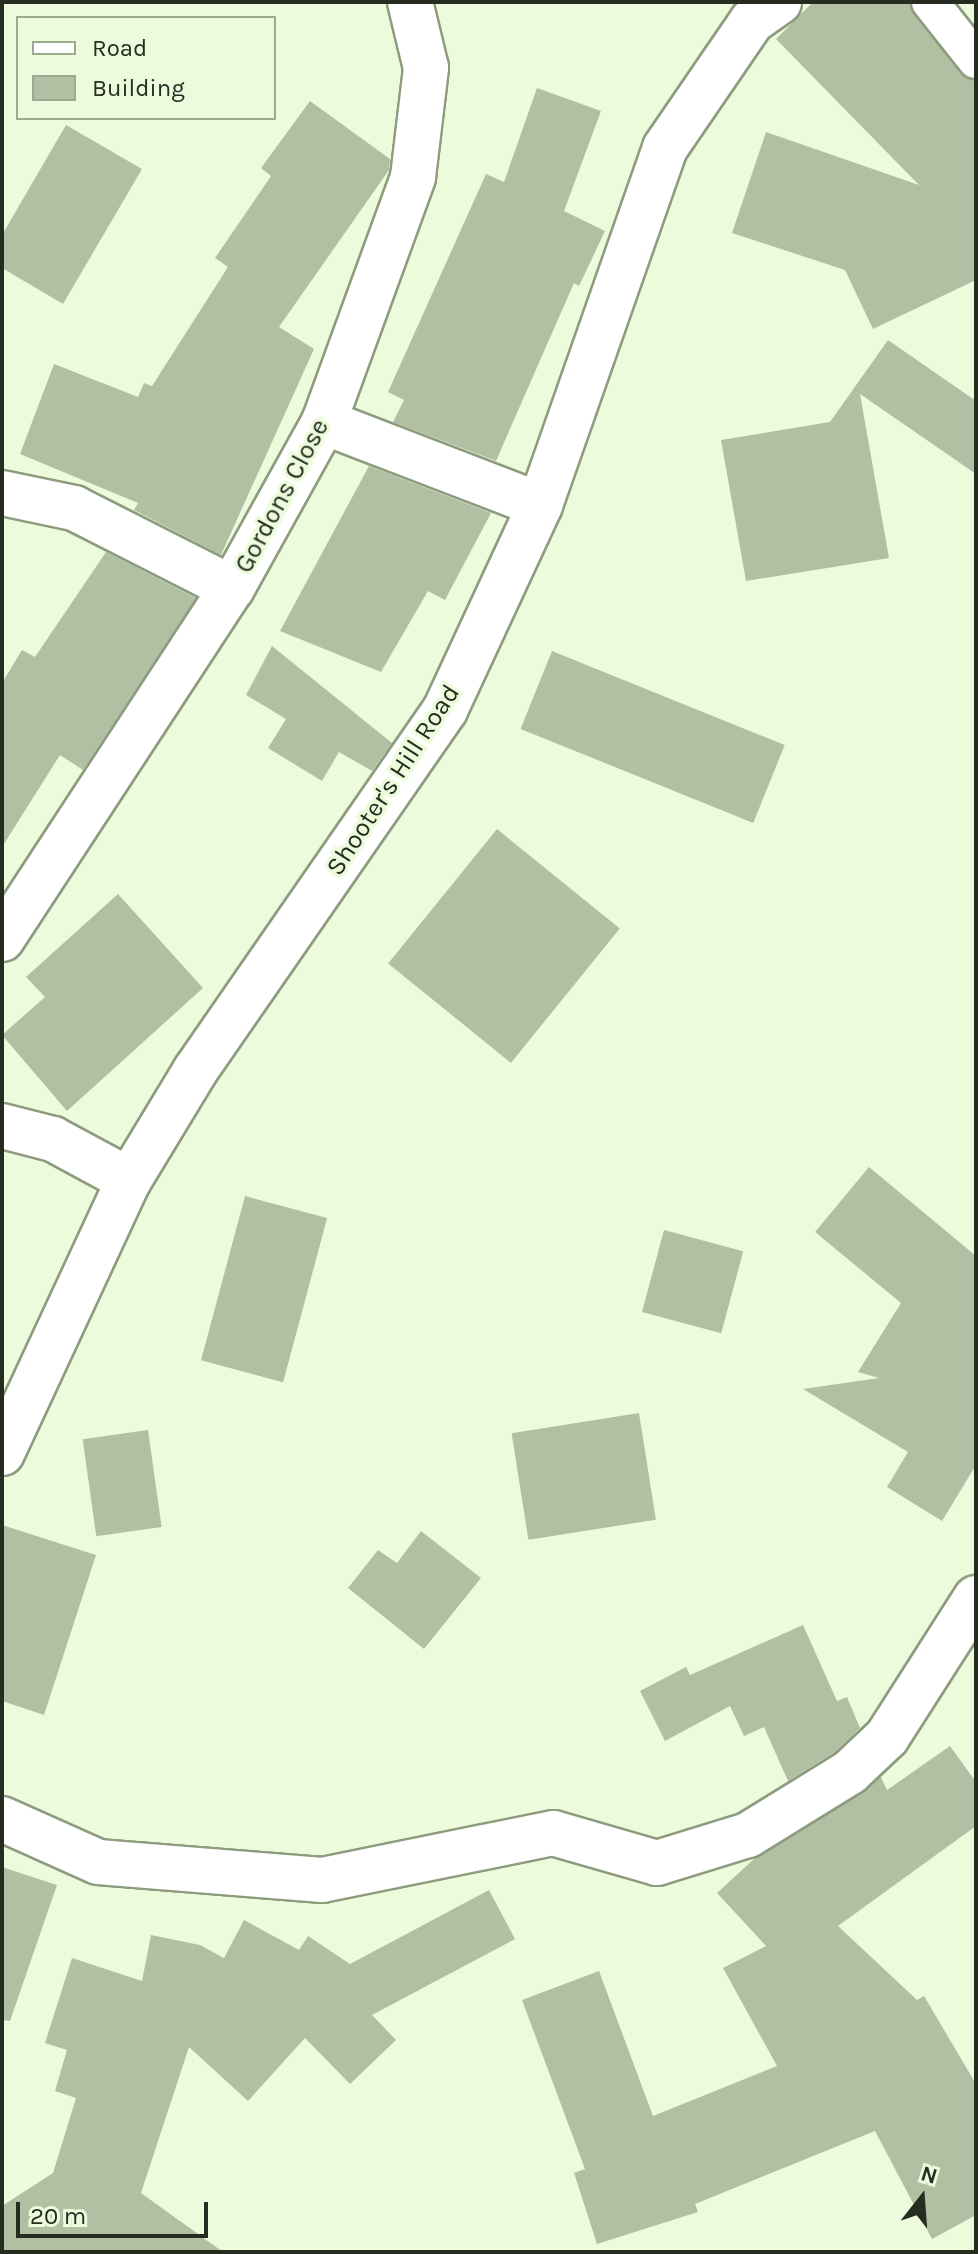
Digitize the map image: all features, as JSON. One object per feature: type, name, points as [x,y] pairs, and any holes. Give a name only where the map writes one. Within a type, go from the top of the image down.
[{"type":"street","name":"Gordons Close","points":[[2,939],[232,588],[324,422],[413,177],[426,68],[410,2]]},
{"type":"street","name":"Shooter's Hill Road","points":[[2,1453],[129,1180],[195,1071],[445,710],[540,505],[665,148],[752,21],[779,2]]},
{"type":"street","points":[[324,422],[540,505]]},
{"type":"street","points":[[2,493],[74,508],[232,588]]},
{"type":"street","points":[[2,1126],[53,1139],[129,1180]]},
{"type":"street","points":[[2,1819],[98,1862],[322,1880],[553,1833],[657,1863],[748,1835],[850,1772],[887,1737],[976,1598]]},
{"type":"lane","points":[[930,2],[976,60]]},
{"type":"building","points":[[813,2],[909,2],[914,15],[960,73],[976,81],[976,280],[873,329],[845,270],[732,233],[766,132],[919,185],[776,39]]},
{"type":"building","points":[[537,88],[601,111],[564,211],[605,231],[579,286],[574,283],[496,461],[393,422],[404,400],[388,392],[486,174],[504,182]]},
{"type":"building","points":[[310,101],[390,159],[389,170],[279,327],[314,349],[221,555],[134,510],[138,503],[20,454],[54,364],[138,397],[144,383],[152,386],[228,267],[215,258],[271,176],[261,168]]},
{"type":"building","points":[[66,125],[142,169],[63,304],[2,268],[2,235]]},
{"type":"building","points":[[888,340],[976,401],[976,474],[860,394],[889,558],[746,581],[721,440],[830,422]]},
{"type":"building","points":[[369,466],[491,513],[445,600],[428,591],[381,672],[280,631]]},
{"type":"building","points":[[106,552],[196,598],[83,770],[60,755],[2,847],[2,683],[22,650],[35,657]]},
{"type":"building","points":[[272,646],[392,743],[372,771],[339,752],[322,781],[268,748],[286,719],[246,695]]},
{"type":"building","points":[[552,651],[785,745],[753,823],[521,729]]},
{"type":"building","points":[[497,829],[620,928],[511,1063],[388,963]]},
{"type":"building","points":[[118,894],[203,988],[67,1111],[2,1035],[45,997],[26,977]]},
{"type":"building","points":[[869,1167],[976,1256],[976,1465],[942,1521],[887,1487],[908,1452],[803,1389],[879,1378],[858,1372],[901,1303],[815,1232]]},
{"type":"building","points":[[245,1196],[327,1218],[283,1382],[201,1360]]},
{"type":"building","points":[[664,1230],[743,1251],[721,1333],[642,1312]]},
{"type":"building","points":[[639,1413],[656,1520],[528,1540],[512,1433]]},
{"type":"building","points":[[148,1430],[162,1527],[96,1536],[83,1439]]},
{"type":"building","points":[[2,1525],[96,1555],[44,1715],[2,1701]]},
{"type":"building","points":[[421,1531],[481,1578],[424,1649],[348,1588],[378,1550],[397,1563]]},
{"type":"building","points":[[803,1625],[837,1701],[847,1697],[860,1728],[835,1752],[788,1781],[764,1727],[744,1736],[730,1706],[665,1741],[640,1691],[686,1667],[690,1675]]},
{"type":"building","points":[[950,1746],[976,1782],[976,1826],[838,1926],[917,2000],[924,1996],[976,2084],[976,2215],[932,2239],[875,2131],[695,2204],[698,2212],[597,2244],[574,2173],[585,2169],[522,2000],[599,1971],[653,2116],[777,2066],[723,1968],[766,1946],[717,1893],[754,1859],[881,1777],[887,1790]]},
{"type":"building","points":[[2,1867],[57,1885],[10,2021],[2,2020]]},
{"type":"building","points":[[489,1890],[515,1939],[372,2015],[396,2040],[350,2084],[305,2038],[248,2101],[189,2047],[141,2193],[223,2252],[2,2252],[2,2206],[53,2173],[76,2098],[55,2091],[67,2050],[45,2043],[72,1958],[142,1981],[151,1935],[200,1945],[224,1958],[244,1920],[299,1950],[308,1936],[350,1964]]}]
